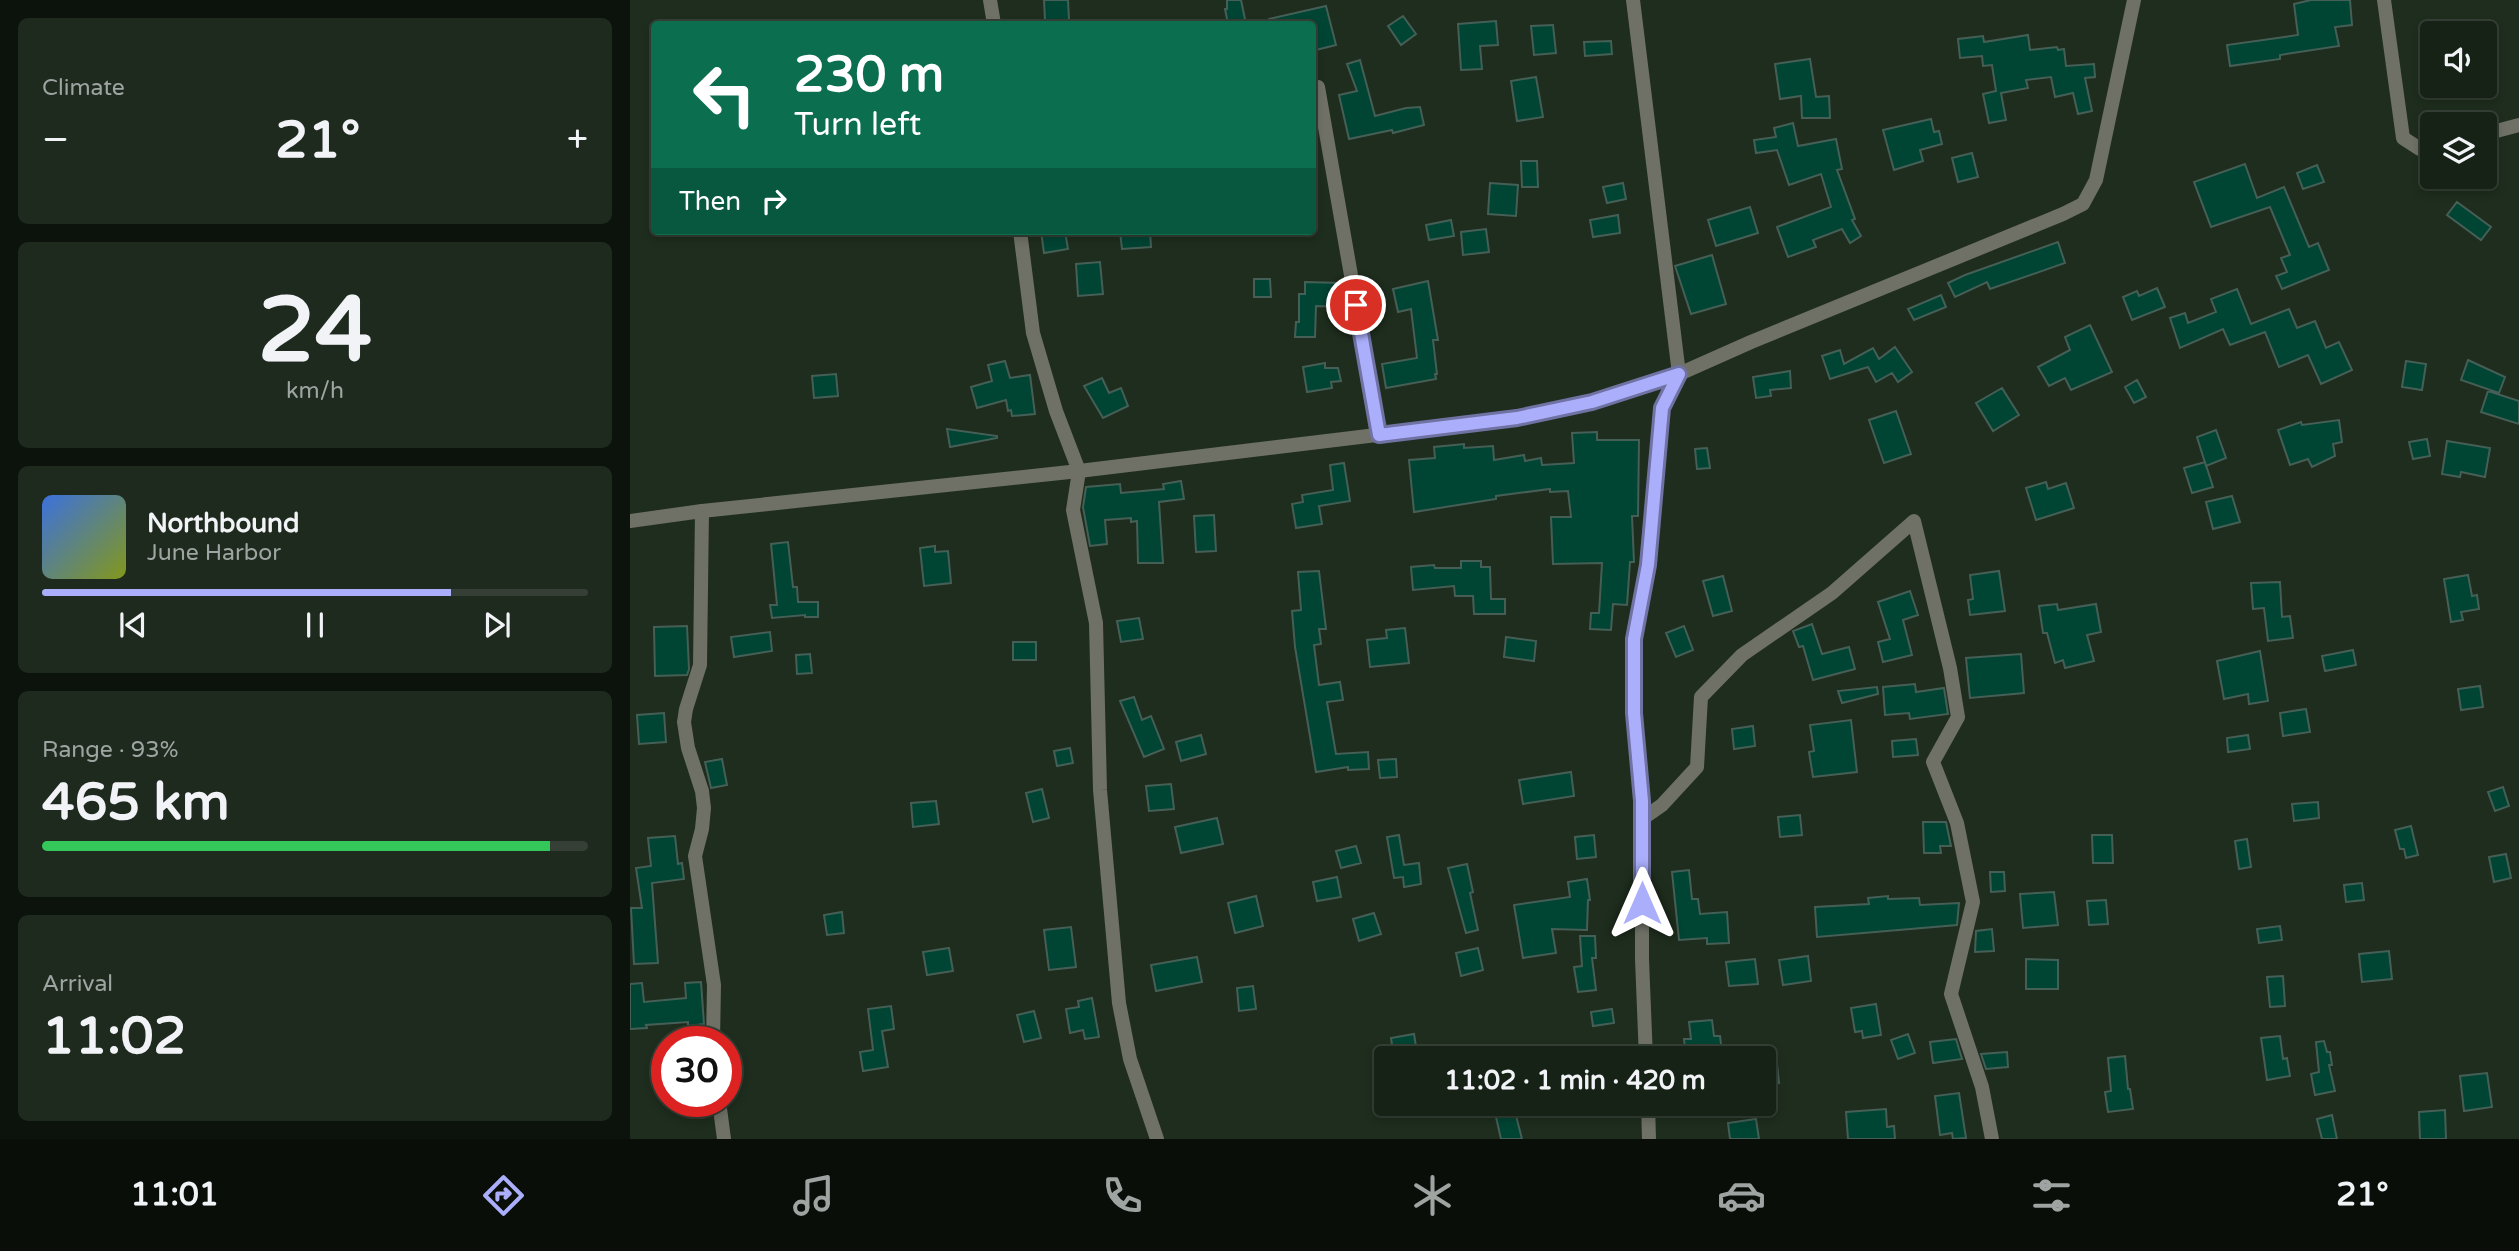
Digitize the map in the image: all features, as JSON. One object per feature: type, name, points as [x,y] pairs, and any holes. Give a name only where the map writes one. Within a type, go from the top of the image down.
[{"type":"street","points":[[990,0],[994,21]]},
{"type":"street","points":[[1633,0],[1679,374],[1662,408],[1648,565],[1634,639],[1634,713],[1642,819],[1642,959],[1645,1046]]},
{"type":"street","points":[[630,521],[1079,471],[1517,418],[1592,402],[1679,374],[2063,215],[2083,204],[2096,180],[2134,0]]},
{"type":"street","points":[[2384,0],[2403,138],[2420,149]]},
{"type":"street","points":[[1318,87],[1379,435]]},
{"type":"street","points":[[2497,131],[2519,125]]},
{"type":"street","points":[[1021,235],[1033,333],[1056,411],[1079,471],[1073,510],[1096,623],[1100,790],[1119,1003],[1130,1059],[1157,1139]]},
{"type":"street","points":[[702,511],[702,643],[700,665],[684,722],[688,748],[705,808],[695,856],[714,985],[713,1026]]},
{"type":"street","points":[[1642,819],[1661,804],[1697,767],[1701,697],[1742,654],[1832,593],[1914,521],[1950,668],[1958,717],[1933,762],[1958,823],[1973,902],[1951,994],[1982,1087],[1992,1139]]},
{"type":"street","points":[[1648,1116],[1649,1139]]},
{"type":"street","points":[[721,1117],[724,1139]]},
{"type":"building","points":[[1044,0],[1068,0],[1069,20],[1045,20]]},
{"type":"building","points":[[1227,0],[1241,0],[1245,21],[1227,21]]},
{"type":"building","points":[[2311,0],[2350,0],[2352,25],[2335,27],[2339,46],[2280,55],[2280,59],[2230,66],[2227,45],[2298,35],[2294,4]]},
{"type":"building","points":[[1326,6],[1336,45],[1316,50],[1316,21],[1269,19]]},
{"type":"building","points":[[1403,16],[1416,34],[1401,45],[1388,26]]},
{"type":"building","points":[[1496,21],[1498,45],[1480,46],[1482,69],[1461,70],[1458,24]]},
{"type":"building","points":[[1553,25],[1556,53],[1534,55],[1531,26]]},
{"type":"building","points":[[2028,35],[2030,50],[2057,47],[2058,50],[2064,49],[2066,66],[2094,64],[2095,77],[2085,78],[2092,111],[2078,114],[2073,93],[2055,97],[2051,77],[2026,80],[2028,88],[2001,93],[2006,120],[1989,123],[1983,94],[1996,91],[1992,65],[1983,66],[1982,56],[1960,58],[1958,39],[1983,36],[1984,42]]},
{"type":"building","points":[[1611,41],[1612,54],[1585,56],[1584,42]]},
{"type":"building","points":[[1810,59],[1816,97],[1829,96],[1830,118],[1802,118],[1801,96],[1780,99],[1775,64]]},
{"type":"building","points":[[1360,60],[1375,116],[1420,107],[1424,125],[1393,133],[1392,130],[1349,139],[1339,95],[1357,91],[1347,64]]},
{"type":"building","points":[[1536,77],[1543,117],[1517,121],[1511,81]]},
{"type":"building","points":[[1931,119],[1934,132],[1939,131],[1942,144],[1920,150],[1923,161],[1894,170],[1883,130]]},
{"type":"building","points":[[1793,123],[1798,146],[1836,139],[1842,169],[1837,170],[1855,219],[1852,220],[1861,236],[1850,243],[1842,229],[1813,240],[1816,247],[1788,257],[1777,227],[1831,207],[1821,174],[1789,185],[1777,150],[1756,153],[1754,140],[1776,137],[1774,128]]},
{"type":"building","points":[[1972,153],[1978,177],[1958,182],[1952,158]]},
{"type":"building","points":[[1521,161],[1537,161],[1538,187],[1522,187]]},
{"type":"building","points":[[2245,164],[2257,198],[2284,187],[2309,247],[2318,243],[2329,270],[2282,289],[2276,276],[2287,272],[2281,258],[2290,255],[2270,207],[2211,227],[2194,182]]},
{"type":"building","points":[[2317,165],[2324,182],[2303,189],[2297,173]]},
{"type":"building","points":[[1490,183],[1518,185],[1516,216],[1488,214]]},
{"type":"building","points":[[1623,183],[1626,199],[1607,203],[1603,187]]},
{"type":"building","points":[[2457,202],[2491,227],[2481,240],[2447,215]]},
{"type":"building","points":[[1750,207],[1758,233],[1716,246],[1708,220]]},
{"type":"building","points":[[1618,215],[1620,233],[1593,237],[1590,220]]},
{"type":"building","points":[[1451,220],[1454,236],[1429,240],[1426,225]]},
{"type":"building","points":[[1486,229],[1489,252],[1463,255],[1461,232]]},
{"type":"building","points":[[1042,235],[1066,235],[1068,249],[1044,253]]},
{"type":"building","points":[[1120,235],[1150,235],[1151,247],[1122,249]]},
{"type":"building","points":[[2058,242],[2065,263],[1990,289],[1987,282],[1955,297],[1948,283],[1965,275]]},
{"type":"building","points":[[1712,255],[1726,304],[1691,314],[1675,266]]},
{"type":"building","points":[[1100,262],[1103,294],[1078,296],[1076,264]]},
{"type":"building","points":[[1254,279],[1270,279],[1271,297],[1254,297]]},
{"type":"building","points":[[1428,281],[1438,340],[1433,340],[1436,379],[1386,388],[1382,364],[1417,358],[1411,309],[1398,312],[1393,289]]},
{"type":"building","points":[[1305,282],[1343,283],[1342,307],[1316,306],[1315,337],[1295,337],[1296,322],[1299,322],[1299,294],[1305,294]]},
{"type":"building","points":[[2157,288],[2165,307],[2132,320],[2123,297],[2137,291],[2139,296]]},
{"type":"building","points":[[2237,289],[2251,324],[2289,309],[2297,328],[2315,321],[2326,348],[2339,342],[2352,370],[2321,384],[2308,355],[2279,367],[2265,332],[2230,345],[2223,329],[2180,348],[2170,318],[2185,313],[2188,323],[2216,312],[2211,299]]},
{"type":"building","points":[[1941,295],[1946,307],[1914,320],[1908,309]]},
{"type":"building","points":[[2090,325],[2112,372],[2071,390],[2065,378],[2049,386],[2038,367],[2070,350],[2065,337]]},
{"type":"building","points":[[1895,347],[1912,372],[1898,382],[1892,373],[1876,382],[1868,367],[1830,379],[1822,356],[1840,350],[1844,364],[1873,348],[1879,359]]},
{"type":"building","points":[[2468,360],[2505,377],[2499,393],[2461,380]]},
{"type":"building","points":[[1005,361],[1010,378],[1030,375],[1035,414],[1012,416],[1006,400],[977,408],[971,387],[992,381],[988,365]]},
{"type":"building","points":[[2406,361],[2426,364],[2422,390],[2402,387]]},
{"type":"building","points":[[1325,363],[1325,368],[1338,368],[1341,381],[1331,382],[1332,388],[1307,392],[1303,367]]},
{"type":"building","points":[[1790,371],[1791,388],[1770,390],[1771,396],[1756,398],[1753,377]]},
{"type":"building","points":[[836,374],[838,396],[814,398],[812,376]]},
{"type":"building","points":[[1102,378],[1109,393],[1121,388],[1128,406],[1103,418],[1084,386]]},
{"type":"building","points":[[2137,380],[2146,397],[2134,403],[2125,387]]},
{"type":"building","points":[[2002,388],[2019,415],[1993,431],[1976,403]]},
{"type":"building","points":[[2488,391],[2519,401],[2519,424],[2481,412]]},
{"type":"building","points":[[1896,411],[1911,454],[1884,463],[1869,420]]},
{"type":"building","points":[[2339,420],[2342,442],[2333,444],[2335,456],[2312,467],[2308,459],[2290,465],[2278,430],[2301,422],[2302,425]]},
{"type":"building","points":[[947,429],[997,436],[997,438],[950,447]]},
{"type":"building","points":[[2216,430],[2226,458],[2206,466],[2197,437]]},
{"type":"building","points":[[1597,432],[1597,440],[1639,440],[1638,516],[1632,516],[1634,562],[1630,562],[1627,605],[1613,604],[1611,630],[1590,629],[1591,613],[1599,613],[1602,563],[1553,564],[1551,517],[1571,517],[1568,491],[1550,492],[1550,489],[1496,496],[1496,499],[1414,512],[1409,460],[1435,458],[1434,447],[1464,444],[1464,448],[1493,446],[1494,460],[1524,455],[1525,461],[1541,458],[1542,465],[1574,463],[1572,433]]},
{"type":"building","points":[[2427,439],[2430,456],[2413,459],[2409,442]]},
{"type":"building","points":[[2447,441],[2490,448],[2485,477],[2461,472],[2460,477],[2442,474]]},
{"type":"building","points":[[1707,448],[1710,468],[1697,469],[1695,449]]},
{"type":"building","points":[[2205,462],[2213,487],[2192,493],[2184,468]]},
{"type":"building","points":[[1344,463],[1350,501],[1319,506],[1322,524],[1296,528],[1292,504],[1303,502],[1302,495],[1333,490],[1330,465]]},
{"type":"building","points":[[1181,481],[1184,499],[1159,502],[1163,563],[1138,563],[1137,521],[1131,522],[1131,518],[1105,520],[1107,544],[1090,546],[1083,507],[1086,487],[1120,484],[1121,493],[1164,489],[1163,484]]},
{"type":"building","points":[[2046,482],[2048,489],[2066,483],[2074,508],[2036,520],[2026,488]]},
{"type":"building","points":[[2232,496],[2240,522],[2213,529],[2206,502]]},
{"type":"building","points":[[1214,515],[1216,551],[1196,552],[1194,516]]},
{"type":"building","points":[[788,542],[793,587],[797,587],[798,602],[818,602],[818,617],[805,615],[772,618],[770,605],[777,605],[771,544]]},
{"type":"building","points":[[935,546],[935,552],[948,551],[951,583],[924,586],[920,548]]},
{"type":"building","points":[[1461,561],[1481,561],[1481,567],[1490,567],[1491,599],[1505,599],[1505,614],[1474,614],[1473,596],[1455,596],[1454,586],[1413,590],[1411,567],[1434,565],[1435,568],[1461,568]]},
{"type":"building","points":[[1319,571],[1326,629],[1319,629],[1321,644],[1314,645],[1319,685],[1340,682],[1343,700],[1327,702],[1336,754],[1368,752],[1369,769],[1348,770],[1348,767],[1316,772],[1295,647],[1292,611],[1301,610],[1298,572]]},
{"type":"building","points":[[1999,571],[2005,611],[1970,615],[1968,600],[1973,599],[1970,575]]},
{"type":"building","points":[[2468,575],[2472,596],[2477,595],[2479,609],[2461,612],[2463,620],[2451,622],[2444,579]]},
{"type":"building","points":[[1723,576],[1732,611],[1713,616],[1703,581]]},
{"type":"building","points":[[2280,582],[2282,617],[2290,616],[2293,638],[2268,641],[2264,608],[2253,609],[2251,583]]},
{"type":"building","points":[[1910,591],[1918,615],[1903,620],[1912,655],[1883,662],[1878,642],[1890,639],[1878,602]]},
{"type":"building","points":[[2057,604],[2058,610],[2096,604],[2101,632],[2087,635],[2094,661],[2065,668],[2063,660],[2055,663],[2047,633],[2043,633],[2039,606]]},
{"type":"building","points":[[1139,618],[1143,639],[1121,642],[1117,621]]},
{"type":"building","points":[[1812,624],[1822,654],[1849,647],[1855,669],[1813,680],[1803,646],[1799,647],[1793,631]]},
{"type":"building","points":[[687,626],[687,675],[655,676],[654,627]]},
{"type":"building","points":[[1684,626],[1693,650],[1676,657],[1666,633]]},
{"type":"building","points":[[1405,628],[1409,663],[1370,667],[1367,640],[1387,638],[1386,630]]},
{"type":"building","points":[[770,632],[772,651],[734,657],[731,637]]},
{"type":"building","points":[[1506,637],[1536,641],[1534,661],[1504,657]]},
{"type":"building","points":[[1013,642],[1036,642],[1036,660],[1013,660]]},
{"type":"building","points":[[2353,650],[2356,665],[2325,671],[2322,656]]},
{"type":"building","points":[[2260,651],[2268,701],[2249,704],[2248,694],[2224,699],[2217,661]]},
{"type":"building","points":[[810,654],[812,673],[797,674],[796,655]]},
{"type":"building","points":[[2021,654],[2024,693],[1970,698],[1966,658]]},
{"type":"building","points":[[1915,684],[1916,692],[1944,688],[1948,714],[1910,719],[1909,713],[1885,715],[1883,687]]},
{"type":"building","points":[[2480,686],[2483,707],[2461,710],[2458,689]]},
{"type":"building","points":[[1877,687],[1878,694],[1842,703],[1838,691]]},
{"type":"building","points":[[1134,697],[1142,720],[1151,716],[1164,749],[1144,757],[1120,701]]},
{"type":"building","points":[[2306,709],[2310,732],[2283,736],[2280,713]]},
{"type":"building","points":[[664,713],[666,742],[639,744],[637,715]]},
{"type":"building","points":[[1851,720],[1857,772],[1813,777],[1809,752],[1814,751],[1810,725]]},
{"type":"building","points":[[1753,726],[1755,746],[1734,749],[1732,729]]},
{"type":"building","points":[[1201,735],[1206,754],[1181,761],[1176,742]]},
{"type":"building","points":[[2248,735],[2250,749],[2228,752],[2227,738]]},
{"type":"building","points":[[1916,739],[1918,755],[1893,757],[1892,741]]},
{"type":"building","points":[[1070,748],[1073,763],[1057,766],[1054,751]]},
{"type":"building","points":[[722,759],[727,785],[711,788],[705,762]]},
{"type":"building","points":[[1396,759],[1397,777],[1380,778],[1378,760]]},
{"type":"building","points":[[1571,772],[1574,796],[1523,804],[1519,780]]},
{"type":"building","points":[[1171,784],[1174,809],[1149,811],[1146,786]]},
{"type":"building","points":[[2503,787],[2509,806],[2495,811],[2488,792]]},
{"type":"building","points":[[1042,789],[1049,818],[1033,822],[1026,793]]},
{"type":"building","points":[[936,801],[939,824],[913,827],[911,803]]},
{"type":"building","points":[[2318,802],[2319,818],[2294,821],[2292,804]]},
{"type":"building","points":[[1800,815],[1802,835],[1780,837],[1778,817]]},
{"type":"building","points":[[1217,818],[1223,844],[1181,853],[1175,827]]},
{"type":"building","points":[[1923,822],[1946,822],[1951,846],[1940,846],[1941,853],[1924,853]]},
{"type":"building","points":[[2411,826],[2418,855],[2406,858],[2404,849],[2400,849],[2395,830]]},
{"type":"building","points":[[1399,835],[1404,865],[1419,863],[1421,884],[1404,887],[1403,877],[1394,878],[1387,837]]},
{"type":"building","points":[[1594,835],[1596,857],[1577,859],[1575,837]]},
{"type":"building","points":[[2092,835],[2112,835],[2113,863],[2093,863]]},
{"type":"building","points":[[675,836],[678,864],[682,863],[684,879],[652,883],[658,963],[634,964],[631,908],[642,908],[636,868],[651,866],[648,838]]},
{"type":"building","points":[[2247,839],[2251,867],[2239,869],[2235,841]]},
{"type":"building","points":[[1356,846],[1361,863],[1341,868],[1336,851]]},
{"type":"building","points":[[2506,854],[2511,878],[2494,882],[2489,857]]},
{"type":"building","points":[[1467,864],[1478,930],[1466,933],[1448,868]]},
{"type":"building","points":[[1689,870],[1692,899],[1698,899],[1700,914],[1727,912],[1729,943],[1707,944],[1707,938],[1679,940],[1672,872]]},
{"type":"building","points":[[1990,872],[2004,872],[2005,891],[1991,892]]},
{"type":"building","points":[[1337,877],[1341,897],[1317,901],[1313,882]]},
{"type":"building","points":[[1587,879],[1590,900],[1587,930],[1552,929],[1556,953],[1523,958],[1514,905],[1570,897],[1568,882]]},
{"type":"building","points":[[2362,883],[2364,900],[2346,902],[2344,885]]},
{"type":"building","points":[[2054,892],[2058,925],[2023,928],[2020,894]]},
{"type":"building","points":[[1256,896],[1263,926],[1235,933],[1228,903]]},
{"type":"building","points":[[1888,896],[1888,899],[1919,898],[1920,905],[1959,903],[1957,925],[1817,937],[1815,907],[1869,904],[1868,898]]},
{"type":"building","points":[[2106,900],[2108,924],[2089,925],[2087,901]]},
{"type":"building","points":[[842,912],[844,933],[827,935],[824,915]]},
{"type":"building","points":[[1374,913],[1381,934],[1359,941],[1353,919]]},
{"type":"building","points":[[2280,926],[2282,940],[2259,943],[2257,929]]},
{"type":"building","points":[[1071,927],[1076,967],[1049,970],[1044,930]]},
{"type":"building","points":[[1992,929],[1994,951],[1975,952],[1976,931]]},
{"type":"building","points":[[1580,936],[1595,936],[1596,958],[1592,958],[1596,990],[1578,992],[1574,967],[1582,966]]},
{"type":"building","points":[[949,948],[953,971],[927,975],[923,952]]},
{"type":"building","points":[[1478,948],[1483,970],[1461,976],[1456,953]]},
{"type":"building","points":[[2389,951],[2392,979],[2362,982],[2359,954]]},
{"type":"building","points":[[1808,956],[1811,981],[1783,985],[1779,960]]},
{"type":"building","points":[[1197,957],[1202,982],[1156,991],[1151,965]]},
{"type":"building","points":[[1755,959],[1758,984],[1729,986],[1726,962]]},
{"type":"building","points":[[2026,959],[2058,960],[2058,989],[2026,989]]},
{"type":"building","points":[[2283,976],[2285,1006],[2270,1007],[2267,977]]},
{"type":"building","points":[[701,982],[704,1024],[688,1026],[688,1022],[630,1029],[630,984],[642,983],[644,1002],[686,998],[685,983]]},
{"type":"building","points":[[1253,986],[1256,1009],[1239,1011],[1237,988]]},
{"type":"building","points":[[1092,998],[1099,1037],[1085,1039],[1083,1030],[1070,1033],[1066,1009],[1079,1007],[1078,1001]]},
{"type":"building","points":[[1876,1004],[1881,1035],[1863,1038],[1862,1031],[1855,1032],[1851,1008]]},
{"type":"building","points":[[891,1006],[894,1029],[882,1031],[888,1067],[863,1071],[860,1052],[873,1050],[868,1009]]},
{"type":"building","points":[[1612,1009],[1614,1023],[1593,1026],[1591,1012]]},
{"type":"building","points":[[1034,1011],[1041,1038],[1024,1042],[1017,1015]]},
{"type":"building","points":[[1712,1020],[1714,1036],[1720,1036],[1721,1046],[1685,1046],[1684,1039],[1691,1039],[1689,1022]]},
{"type":"building","points":[[1414,1034],[1416,1046],[1392,1046],[1391,1038]]},
{"type":"building","points":[[1908,1034],[1915,1053],[1898,1059],[1891,1040]]},
{"type":"building","points":[[2280,1036],[2283,1059],[2287,1058],[2290,1076],[2267,1080],[2261,1038]]},
{"type":"building","points":[[1956,1039],[1962,1059],[1933,1063],[1930,1042]]},
{"type":"building","points":[[2324,1041],[2327,1052],[2330,1052],[2332,1065],[2329,1065],[2335,1091],[2315,1095],[2311,1074],[2319,1072],[2316,1042]]},
{"type":"building","points":[[2007,1052],[2008,1067],[1986,1069],[1981,1054]]},
{"type":"building","points":[[2125,1056],[2133,1109],[2108,1112],[2105,1092],[2111,1091],[2108,1058]]},
{"type":"building","points":[[1776,1064],[1779,1083],[1776,1083]]},
{"type":"building","points":[[2487,1073],[2492,1107],[2464,1111],[2460,1076]]},
{"type":"building","points":[[1959,1093],[1966,1138],[1953,1139],[1952,1133],[1940,1135],[1935,1096]]},
{"type":"building","points":[[1886,1109],[1887,1127],[1894,1126],[1895,1139],[1848,1139],[1846,1112]]},
{"type":"building","points":[[2445,1110],[2446,1139],[2420,1139],[2419,1112]]},
{"type":"building","points":[[2332,1115],[2337,1139],[2322,1139],[2317,1119]]},
{"type":"building","points":[[1496,1116],[1516,1116],[1522,1139],[1501,1139]]},
{"type":"building","points":[[1756,1119],[1759,1139],[1730,1139],[1728,1123]]},
{"type":"route","points":[[1356,305],[1379,435],[1517,418],[1592,402],[1679,374],[1662,408],[1648,565],[1634,639],[1634,713],[1642,801],[1642,903]]}]
